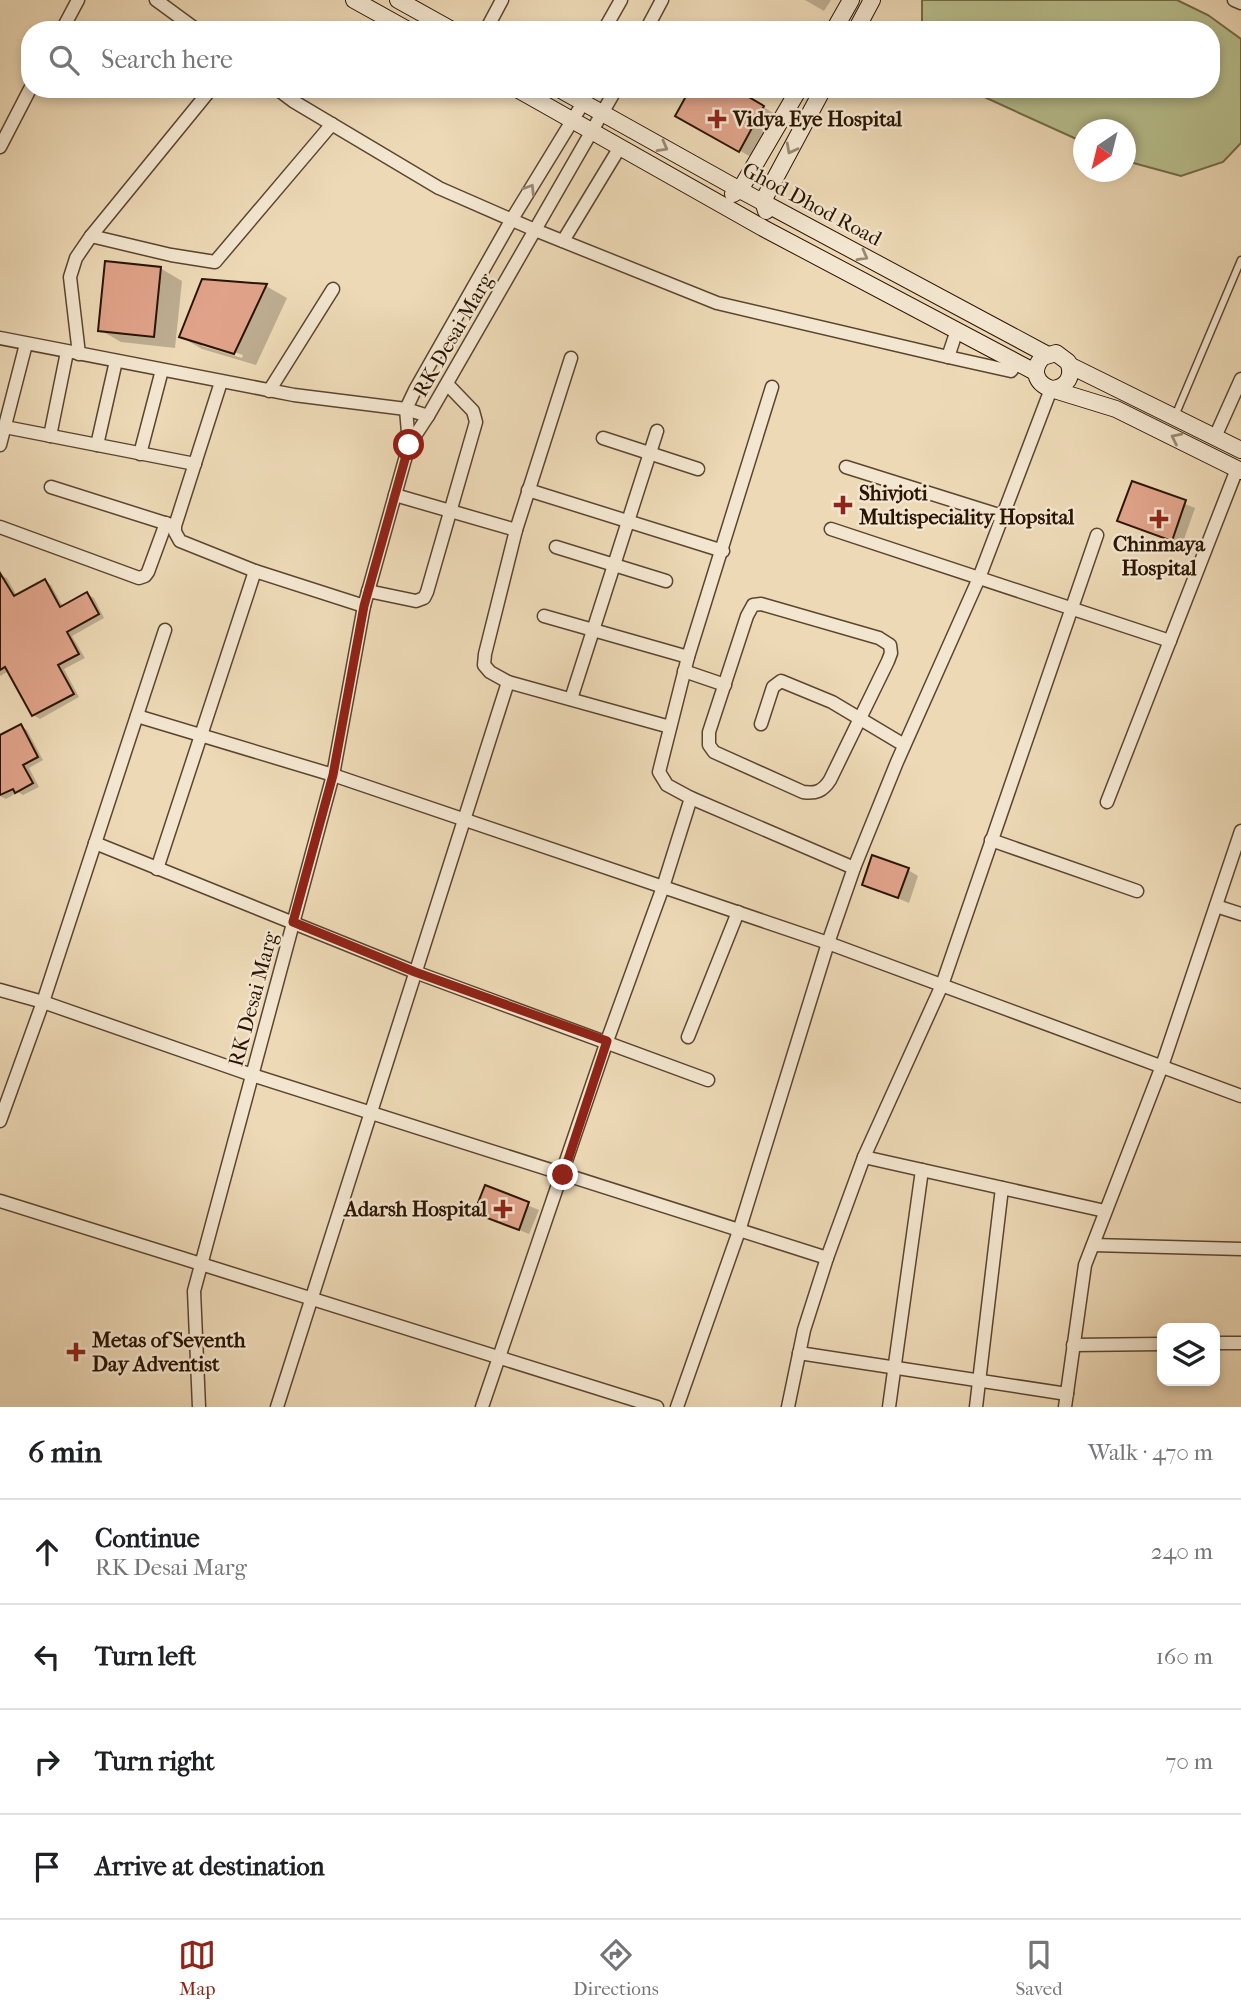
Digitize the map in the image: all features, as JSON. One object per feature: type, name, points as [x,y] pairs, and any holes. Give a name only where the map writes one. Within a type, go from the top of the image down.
[{"type":"main road","points":[[354,0],[392,21]]},
{"type":"main road","points":[[398,0],[436,21]]},
{"type":"main road","points":[[839,21],[852,0]]},
{"type":"main road","points":[[861,21],[872,0]]},
{"type":"main road","points":[[533,98],[752,222],[1035,372],[1040,383],[1051,389],[1116,409],[1239,470]]},
{"type":"main road","name":"Ghod Dhod Road","points":[[576,98],[740,190],[1046,354],[1061,355],[1070,366],[1241,450]]},
{"type":"main road","points":[[729,208],[730,196],[740,190],[794,98]]},
{"type":"main road","points":[[752,222],[764,218],[766,210],[763,201],[819,98]]},
{"type":"main road","points":[[1035,372],[1039,360],[1046,354]]},
{"type":"main road","points":[[1051,389],[1067,383],[1070,366]]},
{"type":"street","points":[[67,21],[78,0]]},
{"type":"street","points":[[156,0],[185,21]]},
{"type":"street","points":[[491,21],[502,0]]},
{"type":"street","points":[[609,21],[621,0]]},
{"type":"street","points":[[651,21],[662,0]]},
{"type":"street","points":[[1234,0],[1241,3]]},
{"type":"street","points":[[0,147],[25,98]]},
{"type":"street","points":[[50,436],[73,353],[69,276],[76,258],[204,98]]},
{"type":"street","points":[[291,98],[439,188],[563,242],[717,303],[1011,371],[1017,363]]},
{"type":"street","name":"RK Desai Marg","points":[[199,1407],[194,1291],[333,775],[364,606],[409,445],[429,416],[611,98]]},
{"type":"street","points":[[409,445],[406,409],[415,390],[512,219],[583,103]]},
{"type":"street","points":[[91,236],[171,255],[215,262],[332,124]]},
{"type":"street","points":[[563,242],[620,147]]},
{"type":"street","points":[[270,391],[333,289]]},
{"type":"street","points":[[948,357],[957,330]]},
{"type":"street","points":[[0,338],[270,391],[406,409],[429,416]]},
{"type":"street","points":[[0,445],[26,344]]},
{"type":"street","points":[[571,358],[516,530],[484,665],[490,672],[508,682],[670,727]]},
{"type":"street","points":[[97,445],[116,361]]},
{"type":"street","points":[[140,454],[162,370]]},
{"type":"street","points":[[1215,437],[1241,379]]},
{"type":"street","points":[[0,527],[139,578],[145,576],[195,464],[221,382]]},
{"type":"street","points":[[368,591],[416,601],[424,598],[476,417],[447,384]]},
{"type":"street","points":[[772,387],[688,657],[659,772],[667,785],[691,798],[854,868]]},
{"type":"street","points":[[677,1407],[739,1231],[828,943],[854,868],[904,746],[979,578],[1051,389]]},
{"type":"street","points":[[5,427],[195,464]]},
{"type":"street","points":[[570,699],[657,431]]},
{"type":"street","points":[[603,438],[698,469]]},
{"type":"street","points":[[846,467],[1002,516]]},
{"type":"street","points":[[1107,802],[1239,470]]},
{"type":"street","points":[[51,487],[170,525],[180,541],[187,545],[255,571],[364,606]]},
{"type":"street","points":[[528,490],[723,551]]},
{"type":"street","points":[[395,495],[516,530]]},
{"type":"street","points":[[831,529],[1170,641]]},
{"type":"street","points":[[788,1407],[804,1330],[827,1258],[864,1157],[942,985],[1097,535]]},
{"type":"street","points":[[556,547],[666,581]]},
{"type":"street","points":[[157,869],[255,571]]},
{"type":"street","points":[[761,604],[879,638],[890,645],[888,662],[859,718],[827,785],[816,793],[803,792],[711,748],[707,739],[709,732],[747,616],[754,605],[761,604]]},
{"type":"street","points":[[544,616],[688,657]]},
{"type":"street","points":[[0,1121],[43,1002],[165,629]]},
{"type":"street","points":[[684,671],[725,685]]},
{"type":"street","points":[[761,724],[773,687],[781,681],[822,696],[904,746]]},
{"type":"street","points":[[277,1407],[508,682]]},
{"type":"street","points":[[137,716],[333,775],[738,912],[1241,1096]]},
{"type":"street","points":[[482,1407],[607,1041],[663,887],[691,798]]},
{"type":"street","points":[[799,1353],[979,1381],[1066,1401],[1085,1265],[1162,1066],[1241,831]]},
{"type":"street","points":[[991,840],[1137,891]]},
{"type":"street","points":[[95,843],[415,972],[708,1080]]},
{"type":"street","points":[[1216,906],[1241,914]]},
{"type":"street","points":[[688,1037],[738,912]]},
{"type":"street","points":[[0,990],[43,1002],[251,1075],[827,1258]]},
{"type":"street","points":[[864,1157],[1105,1211]]},
{"type":"street","points":[[888,1407],[922,1170]]},
{"type":"street","points":[[975,1407],[1002,1188]]},
{"type":"street","points":[[0,1201],[657,1407]]},
{"type":"street","points":[[1093,1244],[1241,1249]]},
{"type":"street","points":[[1220,1343],[1241,1343]]},
{"type":"street","points":[[1073,1345],[1157,1344]]},
{"type":"lane","points":[[1174,417],[1241,260]]},
{"type":"green space","points":[[922,0],[1177,0],[1216,21],[922,21]]},
{"type":"green space","points":[[1220,24],[1241,39],[1241,143],[1223,162],[1181,176],[1136,164],[1136,119],[1073,119],[1073,137],[986,98],[1220,98]]},
{"type":"building","points":[[685,98],[750,98],[764,106],[739,152],[675,116]]},
{"type":"building","points":[[105,261],[161,267],[154,337],[98,331]]},
{"type":"building","points":[[202,279],[267,284],[234,354],[179,337]]},
{"type":"building","points":[[1132,481],[1186,500],[1172,541],[1117,521]]},
{"type":"building","points":[[0,573],[14,596],[45,579],[60,607],[87,592],[99,614],[67,632],[79,654],[58,665],[74,694],[32,716],[5,667],[0,670]]},
{"type":"building","points":[[21,724],[38,757],[23,765],[33,783],[15,793],[13,789],[0,795],[0,735]]},
{"type":"building","points":[[872,855],[909,868],[898,898],[862,885]]},
{"type":"building","points":[[485,1185],[529,1202],[519,1230],[474,1213]]},
{"type":"place","name":"Vidya Eye Hospital","points":[[717,119]]},
{"type":"place","name":"Shivjoti Multispeciality Hopsital","points":[[843,505]]},
{"type":"place","name":"Chinmaya Hospital","points":[[1159,519]]},
{"type":"place","name":"Adarsh Hospital","points":[[503,1209]]},
{"type":"place","name":"Metas of Seventh Day Adventist","points":[[76,1352]]},
{"type":"route","points":[[409,445],[364,606],[333,775],[293,922],[415,972],[607,1041],[563,1175]]}]
